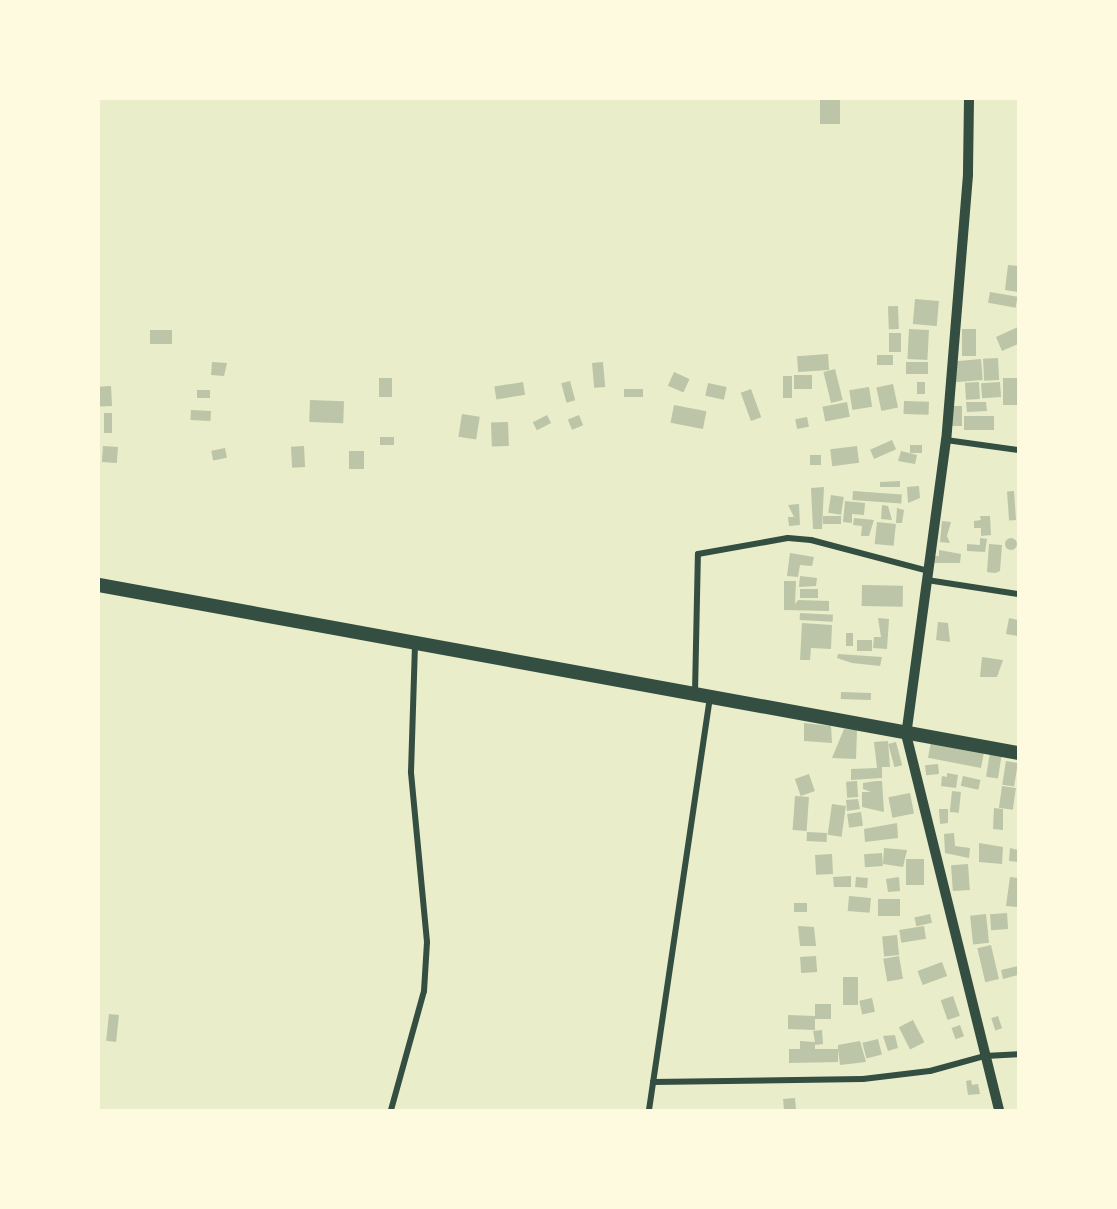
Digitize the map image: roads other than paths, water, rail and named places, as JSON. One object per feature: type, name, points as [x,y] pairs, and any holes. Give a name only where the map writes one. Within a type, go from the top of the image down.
[{"type":"main road","points":[[99,585],[415,645],[710,696],[1018,753]]},
{"type":"street","points":[[969,101],[968,176],[946,441],[906,734],[999,1110]]},
{"type":"street","points":[[946,441],[1018,450]]},
{"type":"street","points":[[695,694],[698,554],[788,538],[811,540],[928,576],[1018,594]]},
{"type":"street","points":[[391,1110],[424,991],[427,942],[411,772],[415,645]]},
{"type":"street","points":[[648,1110],[710,696]]},
{"type":"street","points":[[653,1082],[862,1079],[930,1071],[986,1056],[1018,1054]]}]
